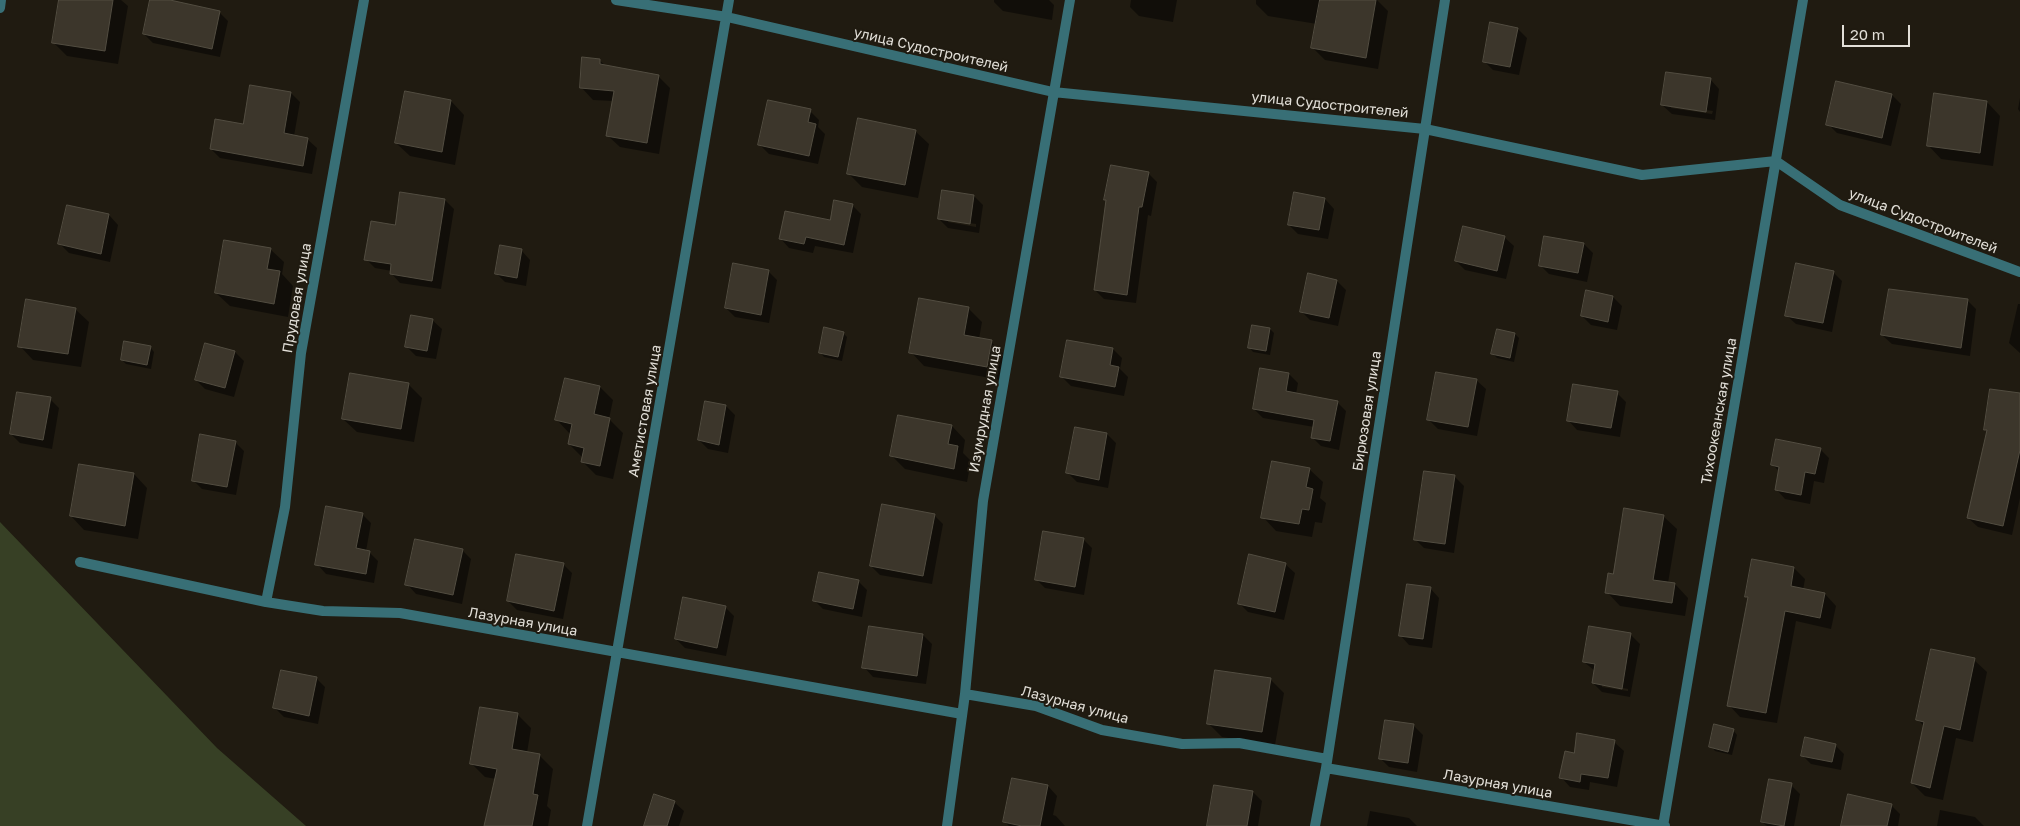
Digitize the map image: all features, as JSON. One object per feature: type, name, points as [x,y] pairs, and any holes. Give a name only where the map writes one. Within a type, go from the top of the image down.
[{"type":"street","points":[[0,8],[1,0]]},
{"type":"street","name":"Прудовая улица","points":[[266,602],[285,507],[301,353],[364,0]]},
{"type":"street","name":"улица Судостроителей","points":[[616,0],[726,17],[1053,92],[1425,129],[1642,175],[1776,161],[1840,204],[2020,272]]},
{"type":"street","name":"Аметистовая улица","points":[[587,826],[729,0]]},
{"type":"street","name":"Изумрудная улица","points":[[947,826],[962,714],[983,501],[1070,0]]},
{"type":"street","name":"Бирюзовая улица","points":[[1315,826],[1444,0]]},
{"type":"street","name":"Тихоокеанская улица","points":[[1664,826],[1803,0]]},
{"type":"street","name":"Лазурная улица","points":[[80,562],[266,602],[323,611],[400,613],[962,714]]},
{"type":"street","name":"Лазурная улица","points":[[964,694],[1036,706],[1111,731],[1182,744],[1239,743],[1326,764],[1664,826]]},
{"type":"green space","points":[[0,522],[217,748],[306,826],[0,826]]},
{"type":"building","points":[[59,0],[113,0],[105,51],[52,43]]},
{"type":"building","points":[[150,0],[170,0],[220,11],[212,49],[143,34]]},
{"type":"building","points":[[1320,0],[1376,0],[1366,58],[1311,48]]},
{"type":"building","points":[[1490,22],[1518,28],[1510,67],[1483,62]]},
{"type":"building","points":[[582,57],[600,59],[600,64],[659,75],[647,143],[606,136],[614,91],[580,88]]},
{"type":"building","points":[[1666,72],[1711,78],[1706,112],[1661,105]]},
{"type":"building","points":[[1836,81],[1892,94],[1882,138],[1826,125]]},
{"type":"building","points":[[250,85],[291,92],[284,133],[308,138],[303,166],[210,149],[215,119],[243,124]]},
{"type":"building","points":[[405,91],[451,100],[442,152],[395,143]]},
{"type":"building","points":[[1934,93],[1987,101],[1980,153],[1927,146]]},
{"type":"building","points":[[768,100],[811,109],[808,122],[816,124],[809,156],[758,145]]},
{"type":"building","points":[[858,118],[916,130],[905,185],[847,174]]},
{"type":"building","points":[[1111,165],[1149,172],[1142,207],[1139,207],[1127,295],[1094,290],[1106,200],[1104,200]]},
{"type":"building","points":[[942,190],[974,195],[970,224],[938,219]]},
{"type":"building","points":[[400,192],[445,199],[432,281],[390,274],[391,264],[364,260],[371,221],[395,225]]},
{"type":"building","points":[[1294,192],[1325,198],[1319,230],[1288,225]]},
{"type":"building","points":[[834,200],[853,204],[844,245],[806,237],[804,244],[779,239],[785,211],[830,220]]},
{"type":"building","points":[[67,205],[109,214],[101,254],[58,244]]},
{"type":"building","points":[[1463,226],[1505,236],[1497,271],[1455,261]]},
{"type":"building","points":[[1544,236],[1584,243],[1578,273],[1539,266]]},
{"type":"building","points":[[224,240],[271,248],[267,269],[280,271],[274,304],[215,293]]},
{"type":"building","points":[[500,245],[522,249],[517,278],[495,274]]},
{"type":"building","points":[[733,263],[769,270],[761,315],[725,308]]},
{"type":"building","points":[[1796,263],[1834,271],[1823,323],[1785,316]]},
{"type":"building","points":[[1308,273],[1337,280],[1329,318],[1300,312]]},
{"type":"building","points":[[1889,289],[1968,299],[1961,348],[1881,335]]},
{"type":"building","points":[[1586,290],[1613,296],[1608,322],[1581,316]]},
{"type":"building","points":[[919,298],[969,307],[964,335],[992,340],[987,367],[909,353]]},
{"type":"building","points":[[26,299],[76,308],[68,354],[18,347]]},
{"type":"building","points":[[411,315],[433,319],[427,351],[405,347]]},
{"type":"building","points":[[1252,325],[1270,328],[1266,351],[1248,348]]},
{"type":"building","points":[[824,327],[844,332],[838,357],[819,353]]},
{"type":"building","points":[[1497,329],[1515,333],[1510,358],[1491,354]]},
{"type":"building","points":[[1067,340],[1113,348],[1110,365],[1119,367],[1115,387],[1060,377]]},
{"type":"building","points":[[124,341],[151,346],[147,365],[121,360]]},
{"type":"building","points":[[205,343],[235,351],[225,388],[195,380]]},
{"type":"building","points":[[1260,368],[1289,373],[1286,391],[1338,401],[1330,441],[1311,438],[1314,420],[1253,409]]},
{"type":"building","points":[[1436,372],[1477,379],[1468,427],[1427,420]]},
{"type":"building","points":[[350,373],[409,383],[401,429],[342,419]]},
{"type":"building","points":[[565,378],[600,386],[594,414],[610,418],[600,466],[581,462],[584,448],[568,444],[572,424],[555,420]]},
{"type":"building","points":[[1573,384],[1618,391],[1611,428],[1567,421]]},
{"type":"building","points":[[1990,389],[2020,393],[2020,450],[2003,526],[1967,518],[1987,430],[1984,430]]},
{"type":"building","points":[[17,392],[51,397],[43,440],[10,434]]},
{"type":"building","points":[[705,401],[726,405],[719,445],[698,440]]},
{"type":"building","points":[[898,415],[952,425],[948,444],[958,446],[954,469],[890,456]]},
{"type":"building","points":[[1075,427],[1107,433],[1099,480],[1066,473]]},
{"type":"building","points":[[200,434],[236,441],[227,487],[192,481]]},
{"type":"building","points":[[1776,439],[1821,448],[1815,474],[1805,472],[1801,495],[1775,490],[1779,467],[1771,465]]},
{"type":"building","points":[[1272,461],[1310,468],[1306,487],[1313,489],[1309,510],[1302,509],[1299,524],[1261,518]]},
{"type":"building","points":[[79,464],[134,473],[125,526],[70,516]]},
{"type":"building","points":[[1424,471],[1455,475],[1445,544],[1414,540]]},
{"type":"building","points":[[882,504],[935,514],[923,576],[870,566]]},
{"type":"building","points":[[326,506],[363,513],[356,548],[370,551],[366,574],[315,565]]},
{"type":"building","points":[[1624,508],[1664,515],[1653,580],[1675,583],[1672,603],[1605,593],[1608,573],[1613,574]]},
{"type":"building","points":[[1043,531],[1084,538],[1075,587],[1035,580]]},
{"type":"building","points":[[415,539],[463,549],[453,595],[405,585]]},
{"type":"building","points":[[516,554],[564,563],[554,611],[507,601]]},
{"type":"building","points":[[1249,554],[1286,563],[1275,612],[1238,604]]},
{"type":"building","points":[[1752,559],[1794,567],[1791,586],[1825,593],[1820,618],[1785,611],[1766,713],[1727,706],[1748,597],[1745,597]]},
{"type":"building","points":[[819,572],[859,580],[853,609],[813,601]]},
{"type":"building","points":[[1407,584],[1431,587],[1423,639],[1399,636]]},
{"type":"building","points":[[683,597],[726,606],[717,648],[675,639]]},
{"type":"building","points":[[869,626],[923,634],[917,676],[862,668]]},
{"type":"building","points":[[1589,626],[1631,633],[1622,689],[1592,683],[1595,664],[1583,662]]},
{"type":"building","points":[[1931,649],[1975,658],[1960,730],[1944,726],[1930,788],[1911,783],[1924,722],[1916,720]]},
{"type":"building","points":[[281,670],[317,677],[309,716],[273,708]]},
{"type":"building","points":[[1215,670],[1271,678],[1262,732],[1207,724]]},
{"type":"building","points":[[480,707],[518,713],[512,749],[540,754],[533,794],[538,795],[532,826],[484,826],[497,769],[470,764]]},
{"type":"building","points":[[1385,720],[1414,724],[1408,763],[1379,759]]},
{"type":"building","points":[[1714,724],[1734,729],[1728,752],[1709,747]]},
{"type":"building","points":[[1577,733],[1615,740],[1608,778],[1581,774],[1580,782],[1559,778],[1565,751],[1574,753]]},
{"type":"building","points":[[1805,737],[1836,744],[1832,762],[1801,756]]},
{"type":"building","points":[[1012,778],[1048,785],[1040,826],[1022,826],[1003,822]]},
{"type":"building","points":[[1769,779],[1792,783],[1784,826],[1761,822]]},
{"type":"building","points":[[1214,785],[1253,791],[1247,826],[1207,826]]},
{"type":"building","points":[[654,794],[675,801],[667,826],[644,826]]},
{"type":"building","points":[[1848,794],[1892,804],[1887,826],[1841,826]]}]
